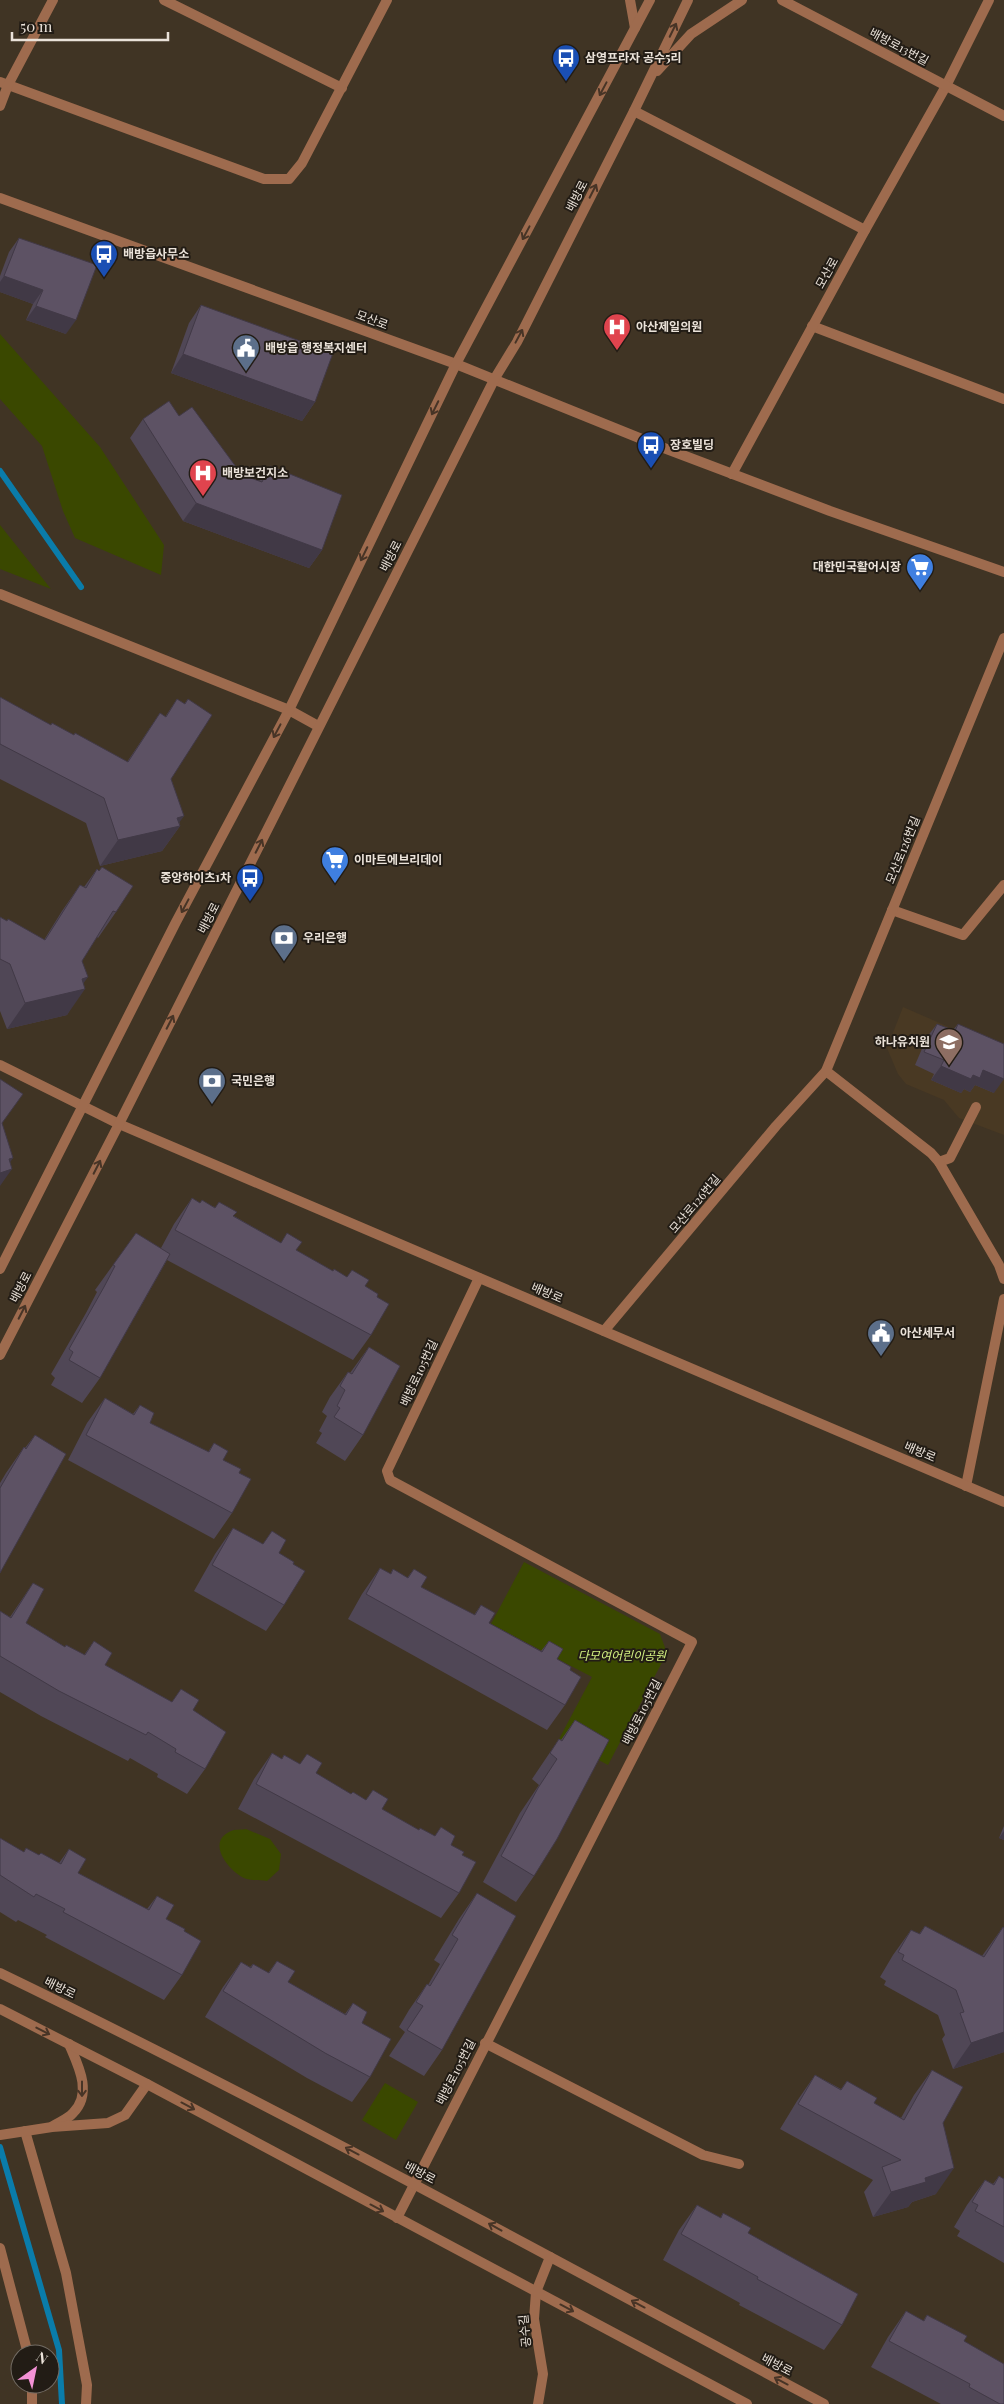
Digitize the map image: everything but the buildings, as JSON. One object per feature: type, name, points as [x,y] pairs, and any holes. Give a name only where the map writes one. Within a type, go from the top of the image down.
[{"type":"street","points":[[0,106],[4,84],[53,0]]},
{"type":"street","points":[[164,0],[342,88]]},
{"type":"street","points":[[4,84],[264,179],[289,179],[302,163],[388,0]]},
{"type":"street","points":[[630,0],[635,28]]},
{"type":"street","name":"배방로","points":[[0,1269],[82,1106],[289,710],[456,364],[650,0]]},
{"type":"street","name":"배방로","points":[[0,1355],[119,1124],[495,378],[517,342],[688,0]]},
{"type":"street","points":[[650,79],[691,34],[742,0]]},
{"type":"street","name":"배방로13번길","points":[[782,0],[1004,116]]},
{"type":"street","name":"모산로","points":[[732,474],[946,86],[990,0]]},
{"type":"street","points":[[634,111],[865,230]]},
{"type":"street","name":"모산로","points":[[0,198],[495,378],[732,474],[830,511],[1004,572]]},
{"type":"street","points":[[812,326],[1004,398]]},
{"type":"street","points":[[0,594],[289,710],[318,726]]},
{"type":"street","name":"모산로126번길","points":[[604,1331],[776,1126],[826,1071],[1004,638]]},
{"type":"street","points":[[892,910],[963,935],[1004,885]]},
{"type":"street","name":"배방로","points":[[0,1065],[119,1124],[1004,1502]]},
{"type":"street","points":[[826,1071],[924,1146],[939,1162],[999,1265],[1004,1279]]},
{"type":"street","points":[[939,1162],[950,1158],[976,1107]]},
{"type":"street","name":"배방로105번길","points":[[396,2218],[692,1642],[390,1480],[387,1471],[478,1278]]},
{"type":"street","points":[[966,1486],[1004,1299]]},
{"type":"street","name":"배방로","points":[[0,1972],[161,2050],[824,2404]]},
{"type":"street","points":[[0,2009],[147,2084],[747,2404]]},
{"type":"street","points":[[485,2043],[703,2155],[739,2164]]},
{"type":"street","points":[[52,2127],[73,2113],[82,2098],[82,2072],[69,2044]]},
{"type":"street","points":[[0,2135],[52,2127],[108,2123],[125,2115],[147,2084]]},
{"type":"street","points":[[22,2132],[66,2273],[87,2384],[86,2404]]},
{"type":"street","points":[[0,2248],[25,2344]]},
{"type":"street","name":"공수길","points":[[538,2404],[543,2374],[534,2319],[536,2292],[550,2257]]},
{"type":"shaded area","name":"하나유치원","points":[[903,1007],[1004,1051],[1004,1135],[959,1118],[944,1100],[906,1084],[898,1074],[887,1048]]},
{"type":"green space","points":[[0,334],[100,447],[164,545],[161,575],[75,538],[63,511],[42,446],[0,399]]},
{"type":"green space","points":[[0,525],[51,589],[0,569]]},
{"type":"green space","name":"다모여어린이공원","points":[[524,1562],[660,1634],[667,1653],[608,1765],[559,1739],[592,1677],[491,1624]]},
{"type":"green space","points":[[246,1829],[270,1839],[281,1854],[279,1870],[267,1881],[244,1878],[226,1863],[222,1856],[220,1842],[223,1836],[232,1830]]},
{"type":"green space","points":[[385,2083],[418,2102],[396,2140],[362,2120]]},
{"type":"waterway","points":[[0,471],[81,587]]},
{"type":"waterway","points":[[0,2147],[59,2350],[62,2404]]},
{"type":"place","name":"삼영프라자 공수5리","points":[[566,82]]},
{"type":"place","name":"배방읍사무소","points":[[104,278]]},
{"type":"place","name":"아산제일의원","points":[[617,351]]},
{"type":"place","name":"배방읍 행정복지센터","points":[[246,372]]},
{"type":"place","name":"장호빌딩","points":[[651,469]]},
{"type":"place","name":"배방보건지소","points":[[203,497]]},
{"type":"place","name":"대한민국활어시장","points":[[920,591]]},
{"type":"place","name":"이마트에브리데이","points":[[335,884]]},
{"type":"place","name":"중앙하이츠1차","points":[[250,902]]},
{"type":"place","name":"우리은행","points":[[284,962]]},
{"type":"place","name":"하나유치원","points":[[949,1066]]},
{"type":"place","name":"국민은행","points":[[212,1105]]},
{"type":"place","name":"아산세무서","points":[[881,1357]]}]
